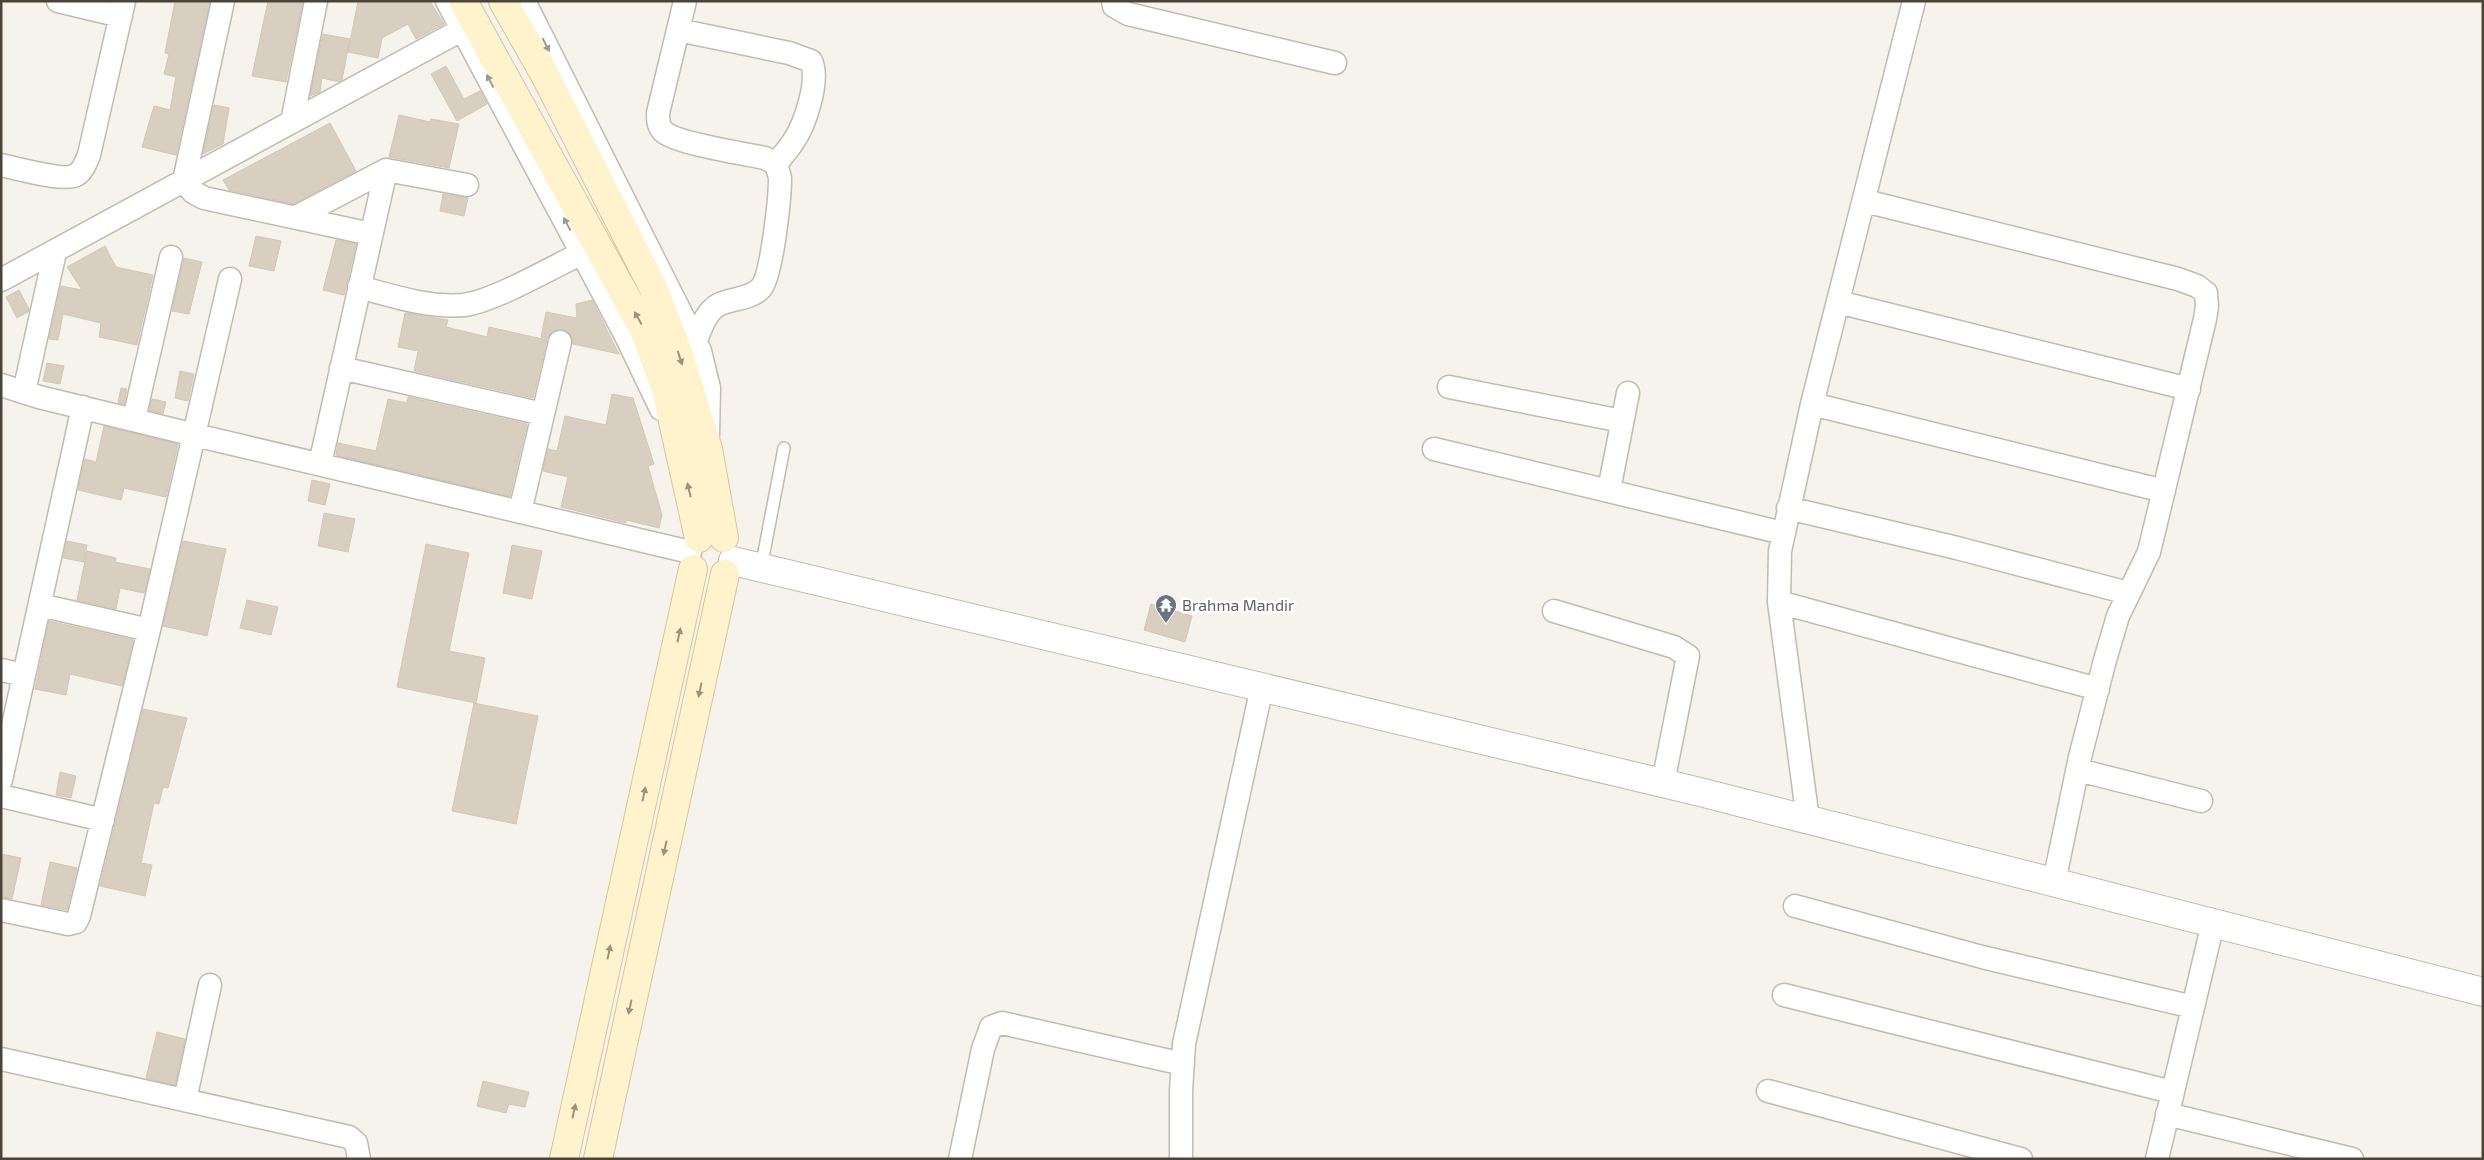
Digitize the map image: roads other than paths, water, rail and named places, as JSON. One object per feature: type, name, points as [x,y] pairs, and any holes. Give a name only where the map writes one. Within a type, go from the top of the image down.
[{"type":"main road","points":[[464,1],[644,330],[666,390],[676,439],[711,555],[564,1159]]},
{"type":"main road","points":[[503,1],[546,76],[653,287],[678,352],[708,449],[711,555],[598,1159]]},
{"type":"street","points":[[1,165],[63,177],[76,176],[84,168],[89,156],[123,9],[58,1]]},
{"type":"street","points":[[184,181],[223,1]]},
{"type":"street","points":[[292,122],[316,1]]},
{"type":"street","points":[[446,1],[463,29],[625,334],[676,439]]},
{"type":"street","points":[[524,1],[696,340],[709,388],[708,449]]},
{"type":"street","points":[[685,1],[658,113],[658,122],[662,130],[676,138],[765,158],[776,164],[780,176],[779,206],[767,273],[762,287],[753,294],[718,305],[708,314],[696,340]]},
{"type":"street","points":[[1113,1],[1114,6],[1128,14],[1335,64]]},
{"type":"street","points":[[1808,820],[1778,602],[1780,551],[1812,404],[1865,201],[1914,1]]},
{"type":"street","points":[[1,280],[463,29]]},
{"type":"street","points":[[678,30],[789,53],[811,61],[814,79],[802,123],[793,142],[776,164]]},
{"type":"street","points":[[296,218],[386,170],[467,185]]},
{"type":"street","points":[[320,464],[386,170]]},
{"type":"street","points":[[184,181],[193,192],[204,198],[371,234]]},
{"type":"street","points":[[1865,201],[2178,279],[2197,286],[2206,293],[2207,306],[2149,552],[2118,616],[2078,770],[2054,882]]},
{"type":"street","points":[[24,392],[55,252]]},
{"type":"street","points":[[359,287],[404,299],[451,305],[466,304],[492,296],[582,253]]},
{"type":"street","points":[[134,419],[171,257]]},
{"type":"street","points":[[1,910],[55,922],[76,922],[80,916],[195,435],[230,278]]},
{"type":"street","points":[[1838,302],[2188,389]]},
{"type":"street","points":[[520,512],[560,342]]},
{"type":"street","points":[[341,368],[543,414]]},
{"type":"street","points":[[1,385],[195,435],[711,555],[1663,783],[2483,992]]},
{"type":"street","points":[[1449,387],[1622,420]]},
{"type":"street","points":[[1609,490],[1628,393]]},
{"type":"street","points":[[1812,404],[2164,491]]},
{"type":"street","points":[[1,780],[83,407]]},
{"type":"street","points":[[1434,450],[1609,490],[1783,533]]},
{"type":"street","points":[[1788,508],[1957,548],[2128,593]]},
{"type":"street","points":[[1778,602],[2098,689]]},
{"type":"street","points":[[40,605],[149,630]]},
{"type":"street","points":[[1554,612],[1674,647],[1688,656],[1663,783]]},
{"type":"street","points":[[1,670],[24,675]]},
{"type":"street","points":[[1182,1159],[1180,1132],[1184,1044],[1262,687]]},
{"type":"street","points":[[2078,770],[2201,801]]},
{"type":"street","points":[[1,796],[103,820]]},
{"type":"street","points":[[1794,906],[1982,957],[2193,1007]]},
{"type":"street","points":[[2157,1159],[2213,923]]},
{"type":"street","points":[[185,1100],[210,985]]},
{"type":"street","points":[[1784,995],[2172,1092]]},
{"type":"street","points":[[960,1159],[983,1048],[991,1027],[1002,1023],[1183,1064]]},
{"type":"street","points":[[1,1059],[348,1137],[356,1143],[359,1159]]},
{"type":"street","points":[[1768,1091],[2021,1159]]},
{"type":"street","points":[[2168,1114],[2352,1159]]},
{"type":"lane","points":[[761,568],[784,448]]},
{"type":"place","name":"Brahma Mandir","points":[[1166,624]]}]
